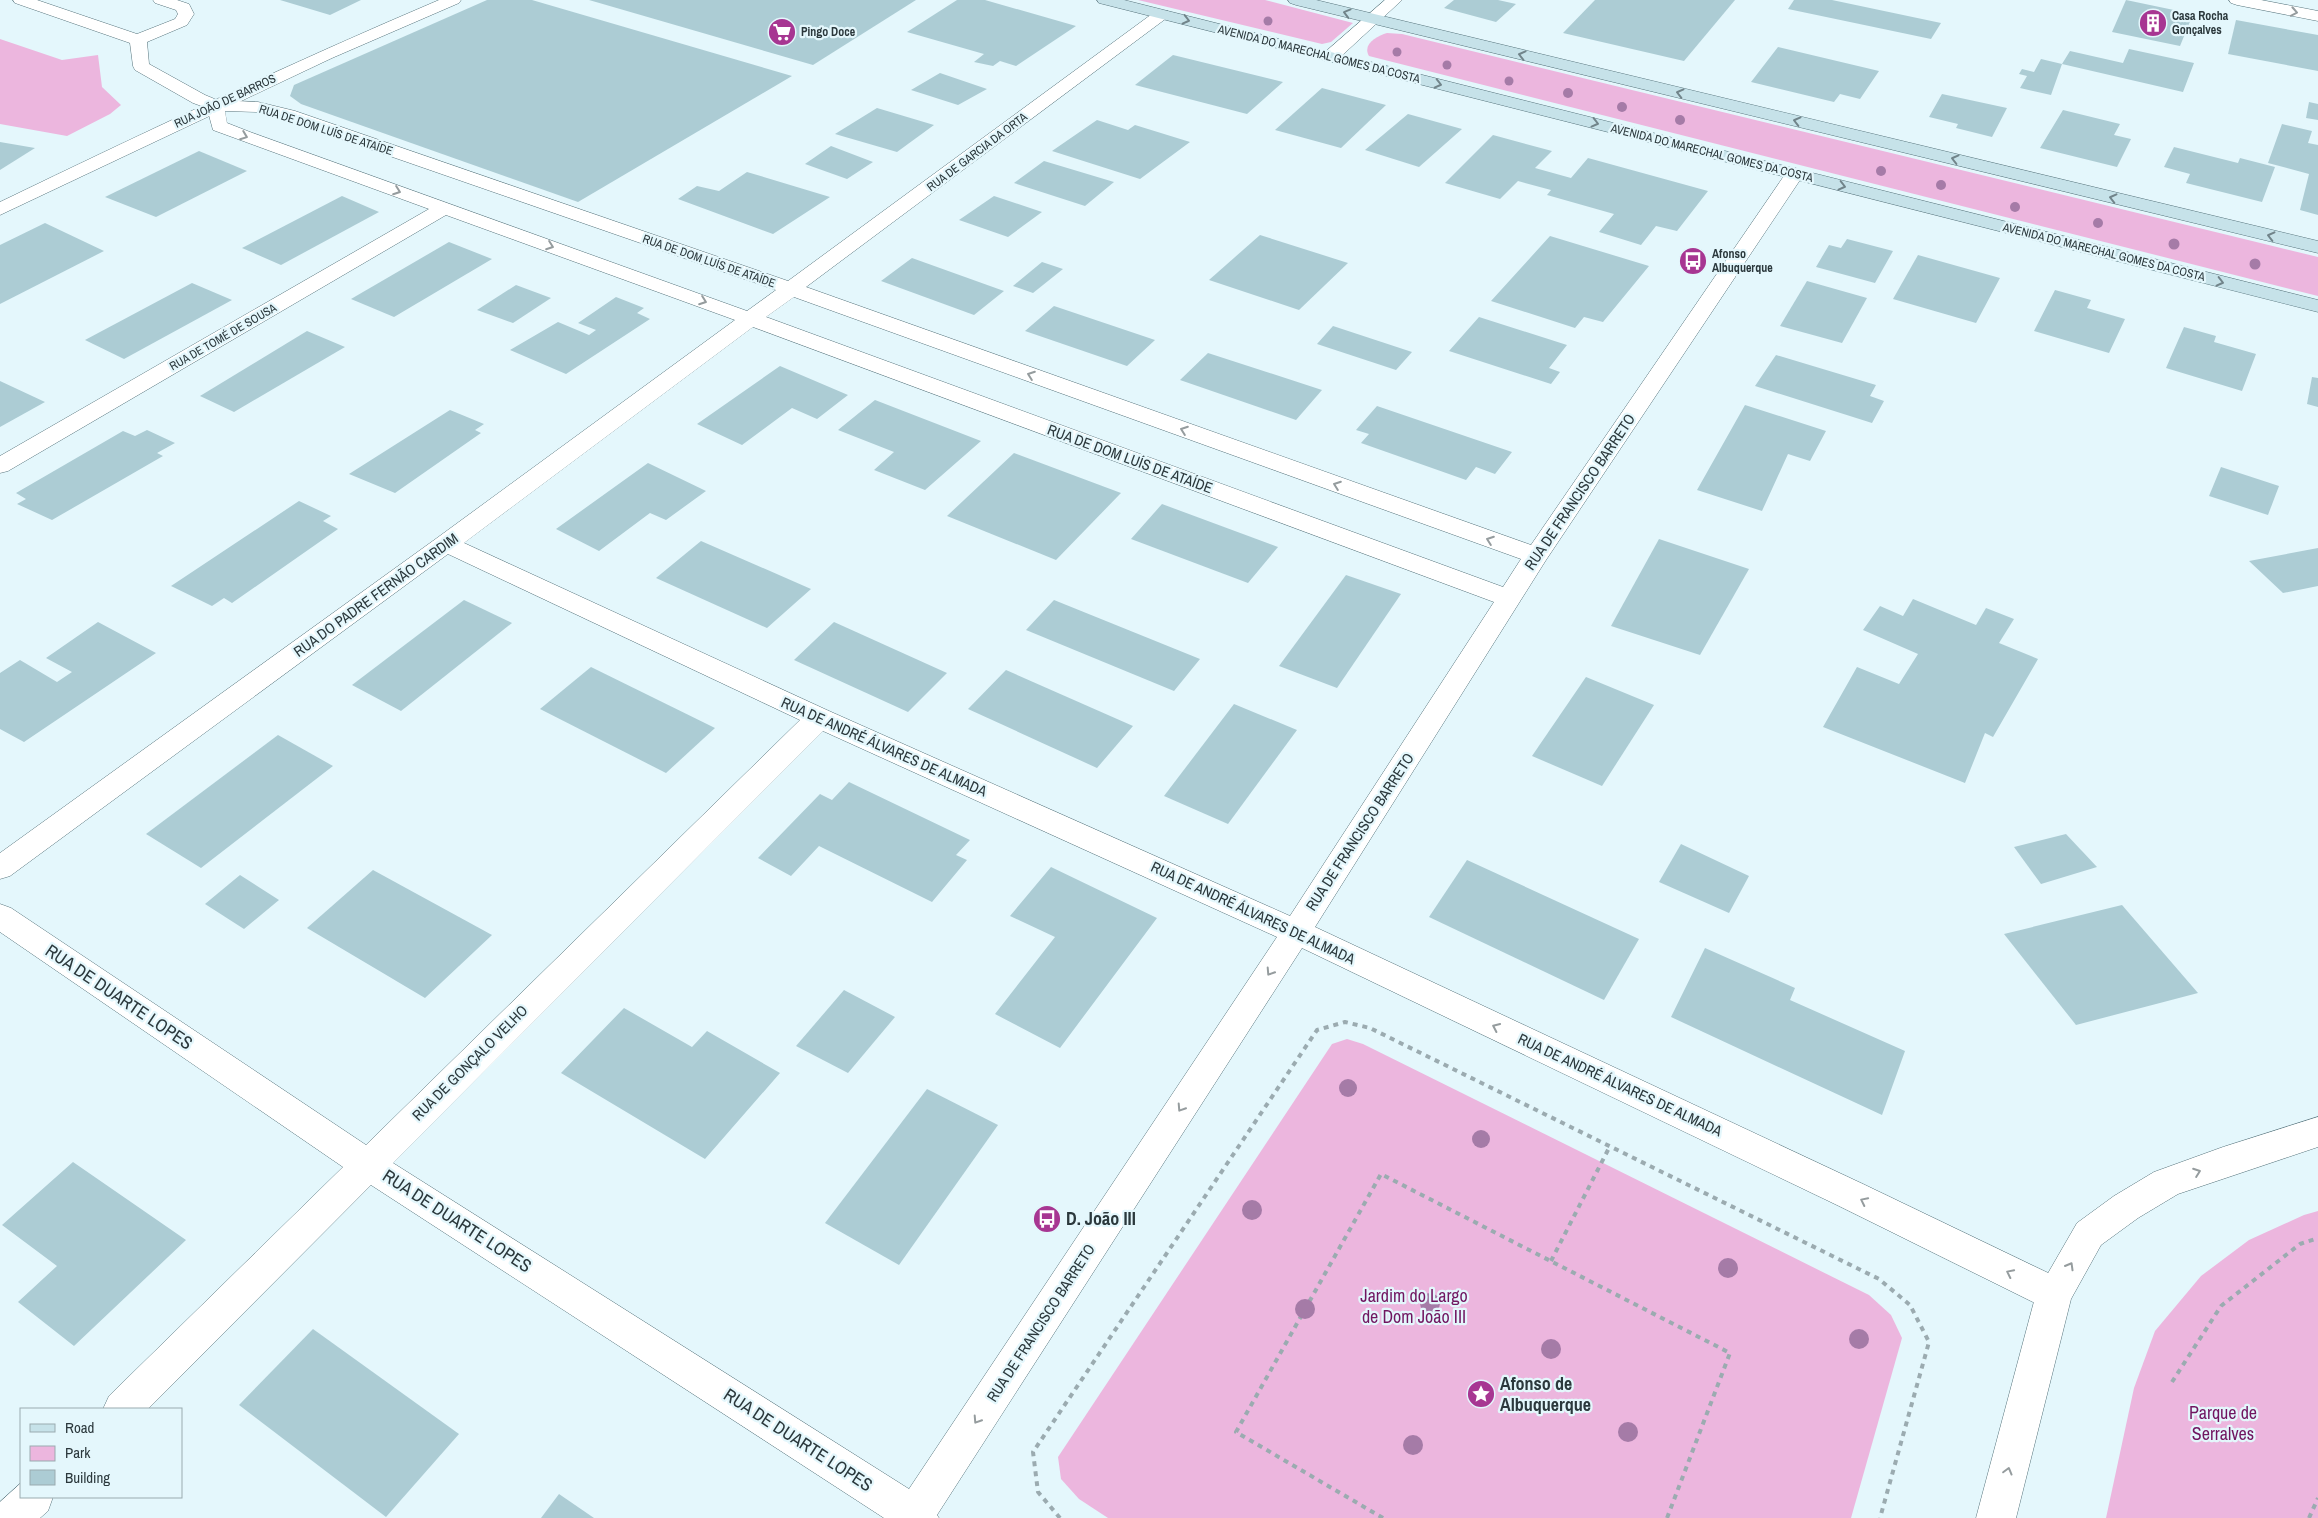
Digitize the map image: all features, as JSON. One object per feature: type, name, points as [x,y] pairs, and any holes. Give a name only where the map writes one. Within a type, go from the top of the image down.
[{"type":"main road","name":"AVENIDA DO MARECHAL GOMES DA COSTA","points":[[1105,0],[2318,306]]},
{"type":"main road","points":[[1296,0],[2318,247]]},
{"type":"street","points":[[21,0],[138,40],[181,22],[186,14],[184,7],[161,0]]},
{"type":"street","name":"RUA JOÃO DE BARROS","points":[[0,208],[326,54],[453,0]]},
{"type":"street","points":[[1330,57],[1394,0]]},
{"type":"street","points":[[2236,0],[2318,16]]},
{"type":"street","name":"RUA DE GARCIA DA ORTA","points":[[792,289],[1162,14]]},
{"type":"street","points":[[138,40],[141,66],[199,99],[215,105]]},
{"type":"street","name":"RUA DE DOM LUÍS DE ATAÍDE","points":[[1510,599],[219,126],[215,105],[258,107],[274,110],[792,289],[1536,556]]},
{"type":"street","name":"RUA DE FRANCISCO BARRETO","points":[[916,1517],[1296,932],[1536,556],[1795,174]]},
{"type":"street","name":"RUA DE TOMÉ DE SOUSA","points":[[0,466],[446,208]]},
{"type":"street","name":"RUA DE DOM LUÍS DE ATAÍDE","points":[[750,319],[792,289]]},
{"type":"street","name":"RUA DO PADRE FERNÃO CARDIM","points":[[0,868],[446,544],[750,319]]},
{"type":"street","name":"RUA DE ANDRÉ ÁLVARES DE ALMADA","points":[[446,544],[820,718],[1296,932],[1851,1194],[2054,1294]]},
{"type":"street","name":"RUA DE GONÇALO VELHO","points":[[123,1408],[820,718]]},
{"type":"street","name":"RUA DE DUARTE LOPES","points":[[0,916],[368,1164],[916,1517]]},
{"type":"street","points":[[1996,1518],[2054,1294],[2088,1234],[2126,1207],[2166,1183],[2223,1162],[2318,1132]]},
{"type":"street","points":[[12,1518],[33,1498]]},
{"type":"path","points":[[1060,1518],[1038,1492],[1033,1452],[1317,1030],[1345,1022],[1370,1028],[1879,1279],[1910,1305],[1929,1342],[1880,1518]]},
{"type":"path","points":[[1551,1261],[1610,1146]]},
{"type":"path","points":[[1383,1518],[1236,1432],[1381,1174],[1730,1353],[1667,1518]]},
{"type":"path","points":[[2172,1382],[2221,1306],[2300,1244],[2318,1238]]},
{"type":"path","points":[[2309,1518],[2318,1498]]},
{"type":"green space","points":[[1138,0],[1265,0],[1353,23],[1331,42],[1322,44]]},
{"type":"green space","points":[[1387,33],[1402,34],[2318,257],[2318,296],[1369,56],[1367,48],[1369,44],[1375,38]]},
{"type":"green space","points":[[0,39],[62,60],[98,55],[102,87],[121,105],[110,114],[67,136],[0,124]]},
{"type":"green space","name":"Jardim do Largo de Dom João III","points":[[1347,1039],[1363,1044],[1869,1295],[1891,1315],[1902,1338],[1851,1518],[1108,1518],[1079,1499],[1061,1479],[1058,1457],[1332,1044]]},
{"type":"green space","name":"Parque de Serralves","points":[[2318,1211],[2318,1518],[2106,1518],[2134,1388],[2155,1331],[2201,1276],[2249,1240],[2304,1215]]},
{"type":"building","points":[[280,0],[361,0],[330,15]]},
{"type":"building","points":[[487,0],[532,0],[792,76],[578,202],[301,104],[290,96],[294,85]]},
{"type":"building","name":"Pingo Doce","points":[[589,0],[916,0],[813,65]]},
{"type":"building","points":[[957,0],[985,0],[1076,26],[1016,66],[1000,61],[993,66],[974,62],[984,54],[907,32]]},
{"type":"building","points":[[1454,0],[1498,0],[1516,4],[1496,22],[1444,8]]},
{"type":"building","points":[[1595,0],[1735,0],[1684,61],[1563,33]]},
{"type":"building","points":[[1794,0],[1832,0],[1941,23],[1931,39],[1788,9]]},
{"type":"building","name":"Casa Rocha Gonçalves","points":[[2126,0],[2193,14],[2180,46],[2112,32]]},
{"type":"building","points":[[2236,20],[2318,35],[2318,71],[2228,54]]},
{"type":"building","points":[[1778,47],[1879,71],[1860,99],[1840,94],[1834,102],[1751,82]]},
{"type":"building","points":[[2129,49],[2194,63],[2183,92],[2062,64],[2070,51],[2123,63]]},
{"type":"building","points":[[1173,55],[1283,82],[1247,114],[1135,85]]},
{"type":"building","points":[[2041,59],[2062,64],[2051,95],[2020,88],[2027,76],[2019,74],[2022,69],[2034,72]]},
{"type":"building","points":[[940,73],[987,89],[958,105],[911,90]]},
{"type":"building","points":[[1322,88],[1386,105],[1341,148],[1275,130]]},
{"type":"building","points":[[1942,94],[2007,108],[1992,137],[1956,128],[1958,124],[1929,117]]},
{"type":"building","points":[[2309,102],[2318,104],[2318,120],[2306,118]]},
{"type":"building","points":[[877,108],[934,125],[897,152],[835,134]]},
{"type":"building","points":[[2063,110],[2120,124],[2114,135],[2131,139],[2117,167],[2040,148]]},
{"type":"building","points":[[1408,114],[1462,129],[1419,167],[1365,150]]},
{"type":"building","points":[[1097,120],[1128,130],[1135,125],[1190,142],[1140,179],[1052,151]]},
{"type":"building","points":[[2282,124],[2312,131],[2308,143],[2318,145],[2318,215],[2300,210],[2309,174],[2268,163]]},
{"type":"building","points":[[1493,135],[1552,151],[1535,168],[1571,178],[1588,158],[1708,191],[1677,231],[1656,226],[1641,245],[1599,232],[1614,214],[1547,195],[1551,190],[1518,181],[1500,199],[1445,183]]},
{"type":"building","points":[[0,142],[35,148],[0,170]]},
{"type":"building","points":[[831,146],[873,162],[847,179],[805,164]]},
{"type":"building","points":[[2174,147],[2238,163],[2240,158],[2275,167],[2262,202],[2186,183],[2190,174],[2164,167]]},
{"type":"building","points":[[199,151],[247,171],[156,217],[105,197]]},
{"type":"building","points":[[1044,161],[1114,182],[1085,206],[1014,183]]},
{"type":"building","points":[[747,172],[830,197],[773,234],[678,199],[697,186],[719,191]]},
{"type":"building","points":[[342,196],[379,212],[281,265],[242,248]]},
{"type":"building","points":[[994,196],[1042,212],[1008,237],[959,220]]},
{"type":"building","points":[[45,223],[104,251],[0,304],[0,245]]},
{"type":"building","points":[[1260,235],[1348,263],[1299,310],[1209,280]]},
{"type":"building","points":[[1550,236],[1649,266],[1603,322],[1584,317],[1575,328],[1491,301]]},
{"type":"building","points":[[1847,239],[1893,251],[1875,283],[1816,267],[1829,245],[1841,248]]},
{"type":"building","points":[[449,242],[492,259],[394,317],[351,299]]},
{"type":"building","points":[[1918,255],[2000,278],[1976,323],[1893,299]]},
{"type":"building","points":[[912,258],[1004,291],[974,315],[881,281]]},
{"type":"building","points":[[1042,262],[1063,269],[1033,293],[1013,286]]},
{"type":"building","points":[[1807,281],[1867,298],[1842,343],[1780,326]]},
{"type":"building","points":[[192,283],[232,300],[124,359],[85,340]]},
{"type":"building","points":[[516,285],[551,298],[513,323],[477,310]]},
{"type":"building","points":[[2055,290],[2091,300],[2087,308],[2125,319],[2109,353],[2034,331]]},
{"type":"building","points":[[616,297],[644,308],[637,313],[650,319],[566,374],[510,350],[558,322],[589,335],[596,330],[578,323]]},
{"type":"building","points":[[1054,306],[1155,340],[1127,366],[1025,331]]},
{"type":"building","points":[[1479,317],[1567,345],[1549,368],[1560,372],[1551,384],[1449,351]]},
{"type":"building","points":[[1333,326],[1412,352],[1396,370],[1317,344]]},
{"type":"building","points":[[2184,327],[2216,336],[2214,342],[2256,354],[2242,391],[2166,368]]},
{"type":"building","points":[[307,331],[345,347],[234,412],[200,396]]},
{"type":"building","points":[[1208,353],[1322,390],[1296,420],[1180,380]]},
{"type":"building","points":[[1776,355],[1876,385],[1870,396],[1884,401],[1872,423],[1755,386]]},
{"type":"building","points":[[780,366],[848,395],[817,419],[792,408],[742,445],[697,424]]},
{"type":"building","points":[[2312,377],[2318,378],[2318,407],[2307,404]]},
{"type":"building","points":[[0,381],[45,402],[0,427]]},
{"type":"building","points":[[875,400],[981,441],[925,490],[874,470],[894,452],[838,430]]},
{"type":"building","points":[[1745,405],[1826,431],[1810,461],[1788,454],[1762,511],[1697,490]]},
{"type":"building","points":[[1377,406],[1512,452],[1495,474],[1476,467],[1466,480],[1361,443],[1369,434],[1356,430]]},
{"type":"building","points":[[450,410],[484,424],[475,430],[481,433],[395,493],[349,474]]},
{"type":"building","points":[[147,430],[175,443],[157,453],[163,456],[52,520],[17,504],[26,499],[16,493],[123,431],[135,436]]},
{"type":"building","points":[[1014,453],[1121,493],[1056,560],[947,516]]},
{"type":"building","points":[[648,463],[706,491],[666,520],[650,513],[599,551],[556,529]]},
{"type":"building","points":[[2221,467],[2279,486],[2268,515],[2209,496]]},
{"type":"building","points":[[299,501],[331,516],[323,521],[338,529],[232,603],[224,598],[212,606],[171,586]]},
{"type":"building","points":[[1162,504],[1278,547],[1248,583],[1131,539]]},
{"type":"building","points":[[1659,539],[1749,569],[1700,655],[1611,626]]},
{"type":"building","points":[[701,541],[811,589],[767,628],[656,578]]},
{"type":"building","points":[[2318,548],[2318,586],[2283,593],[2249,561]]},
{"type":"building","points":[[1346,575],[1401,594],[1337,688],[1279,666]]},
{"type":"building","points":[[1913,599],[1976,625],[1986,608],[2014,619],[1999,643],[2038,659],[1993,737],[1985,733],[1965,783],[1823,727],[1857,667],[1899,684],[1918,654],[1863,630],[1880,606],[1903,616]]},
{"type":"building","points":[[464,600],[512,623],[401,711],[352,685]]},
{"type":"building","points":[[1054,600],[1200,659],[1174,691],[1026,630]]},
{"type":"building","points":[[98,622],[156,653],[24,742],[0,729],[0,673],[20,660],[57,682],[72,672],[46,658]]},
{"type":"building","points":[[834,622],[947,673],[908,712],[794,660]]},
{"type":"building","points":[[591,667],[715,728],[666,773],[540,709]]},
{"type":"building","points":[[1006,670],[1133,726],[1097,768],[968,709]]},
{"type":"building","points":[[1586,677],[1654,705],[1602,786],[1532,756]]},
{"type":"building","points":[[1234,704],[1297,730],[1228,824],[1164,796]]},
{"type":"building","points":[[278,735],[333,766],[201,868],[146,834]]},
{"type":"building","points":[[849,782],[970,840],[956,855],[967,860],[932,902],[819,846],[791,876],[758,858],[820,794],[832,800]]},
{"type":"building","points":[[2066,834],[2097,867],[2041,884],[2014,847]]},
{"type":"building","points":[[1681,844],[1749,876],[1729,913],[1659,882]]},
{"type":"building","points":[[1467,860],[1639,939],[1604,1000],[1429,917]]},
{"type":"building","points":[[1051,867],[1157,918],[1060,1048],[995,1014],[1055,937],[1010,916]]},
{"type":"building","points":[[373,870],[492,935],[425,998],[307,928]]},
{"type":"building","points":[[240,875],[279,900],[244,929],[205,904]]},
{"type":"building","points":[[2122,905],[2198,993],[2076,1025],[2004,934]]},
{"type":"building","points":[[1705,948],[1795,988],[1790,1000],[1905,1051],[1882,1115],[1671,1017]]},
{"type":"building","points":[[844,990],[895,1017],[848,1073],[796,1046]]},
{"type":"building","points":[[624,1008],[692,1047],[707,1031],[780,1073],[705,1159],[561,1073]]},
{"type":"building","points":[[927,1089],[998,1125],[899,1265],[825,1223]]},
{"type":"building","points":[[73,1162],[186,1240],[74,1346],[18,1302],[57,1266],[2,1225]]},
{"type":"building","points":[[313,1329],[459,1434],[386,1517],[239,1405]]},
{"type":"building","points":[[559,1494],[594,1518],[541,1518]]},
{"type":"place","name":"Casa Rocha Gonçalves","points":[[2153,23]]},
{"type":"place","name":"Pingo Doce","points":[[782,32]]},
{"type":"place","name":"Afonso Albuquerque","points":[[1693,261]]},
{"type":"place","name":"D. João III","points":[[1047,1219]]},
{"type":"place","name":"Afonso de Albuquerque","points":[[1481,1394]]}]
